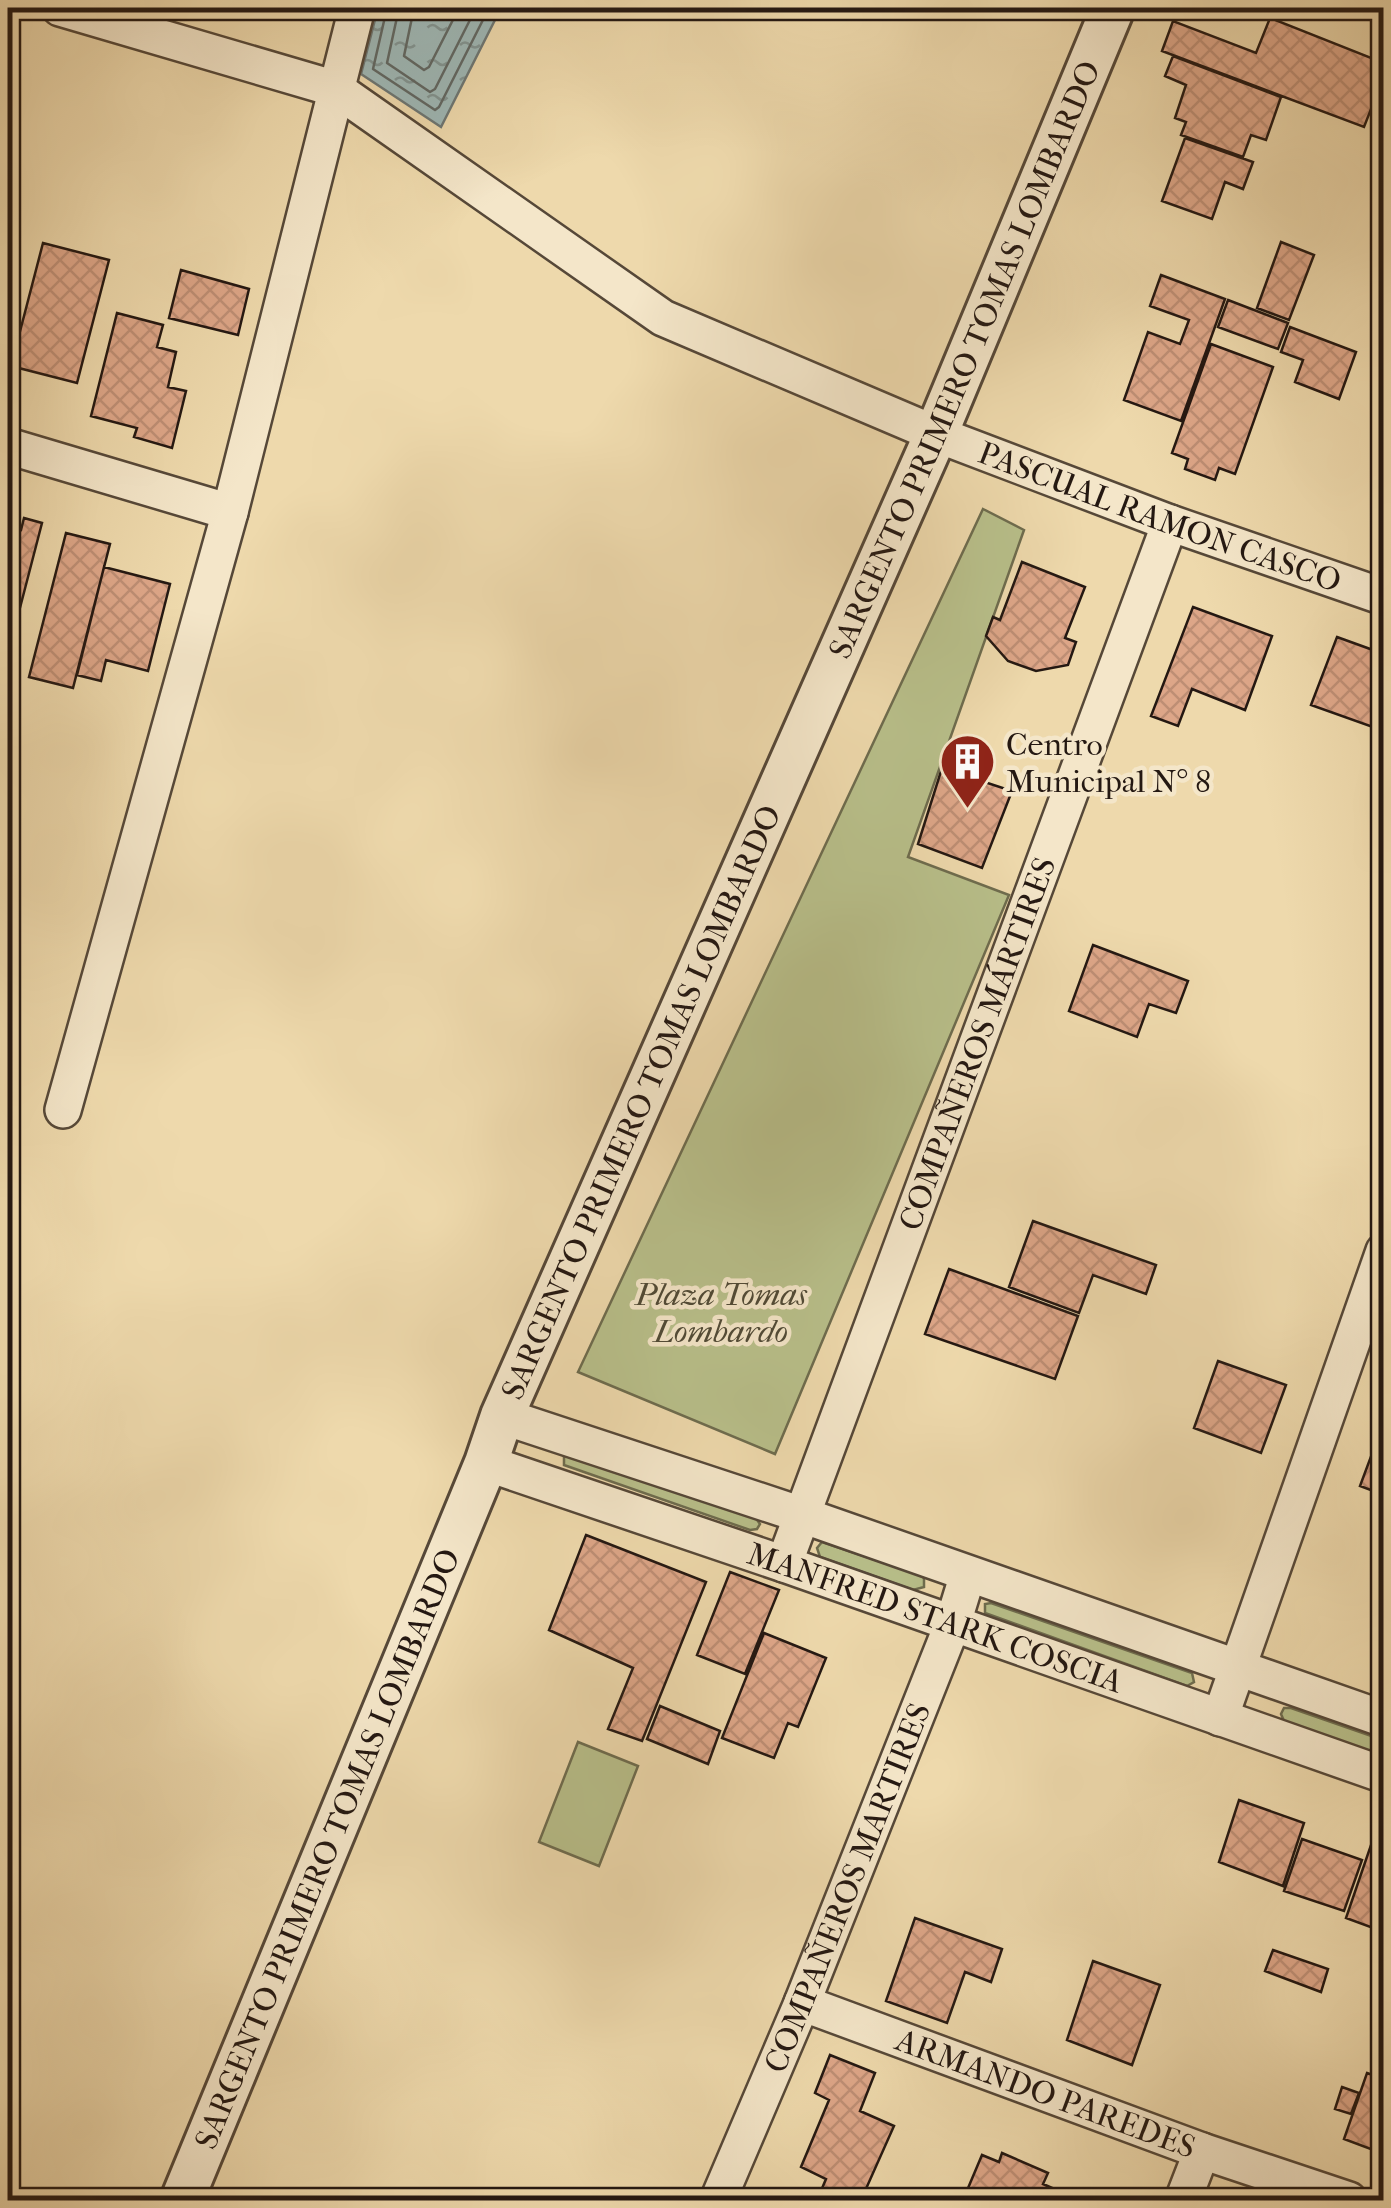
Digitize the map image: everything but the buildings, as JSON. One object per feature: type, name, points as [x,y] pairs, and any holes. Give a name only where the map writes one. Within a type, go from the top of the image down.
[{"type":"street","name":"PASCUAL RAMON CASCO","points":[[60,8],[336,89],[663,318],[936,434],[1170,523],[1384,597]]},
{"type":"street","points":[[64,1110],[230,512],[356,8]]},
{"type":"street","name":"SARGENTO PRIMERO TOMAS LOMBARDO","points":[[182,2200],[486,1464],[502,1416],[936,434],[1113,8]]},
{"type":"street","points":[[8,446],[230,512]]},
{"type":"street","name":"COMPAÑEROS MÁRTIRES","points":[[784,1564],[1170,523]]},
{"type":"street","points":[[1220,1718],[1384,1251]]},
{"type":"street","name":"MANFRED STARK COSCIA","points":[[502,1416],[1384,1719]]},
{"type":"street","name":"MANFRED STARK COSCIA","points":[[486,1464],[784,1564],[1384,1775]]},
{"type":"street","name":"COMPAÑEROS MARTIRES","points":[[718,2200],[802,2003],[953,1624],[968,1574]]},
{"type":"street","name":"ARMANDO PAREDES","points":[[802,2003],[1202,2152],[1349,2200]]},
{"type":"street","points":[[1182,2200],[1202,2152]]},
{"type":"green space","name":"Plaza Tomas Lombardo","points":[[983,509],[1024,530],[908,857],[1009,895],[775,1454],[578,1372]]},
{"type":"green space","points":[[564,1454],[755,1517],[760,1524],[750,1530],[564,1465]]},
{"type":"green space","points":[[822,1542],[920,1575],[924,1587],[913,1590],[820,1557],[817,1548]]},
{"type":"green space","points":[[985,1604],[1192,1673],[1194,1682],[1187,1686],[985,1613]]},
{"type":"green space","points":[[1284,1708],[1383,1740],[1383,1756],[1284,1721]]},
{"type":"green space","points":[[578,1742],[638,1766],[599,1866],[539,1842]]},
{"type":"water","points":[[378,8],[501,8],[441,127],[361,74]]},
{"type":"place","name":"Centro Municipal N° 8","points":[[967,811]]}]
